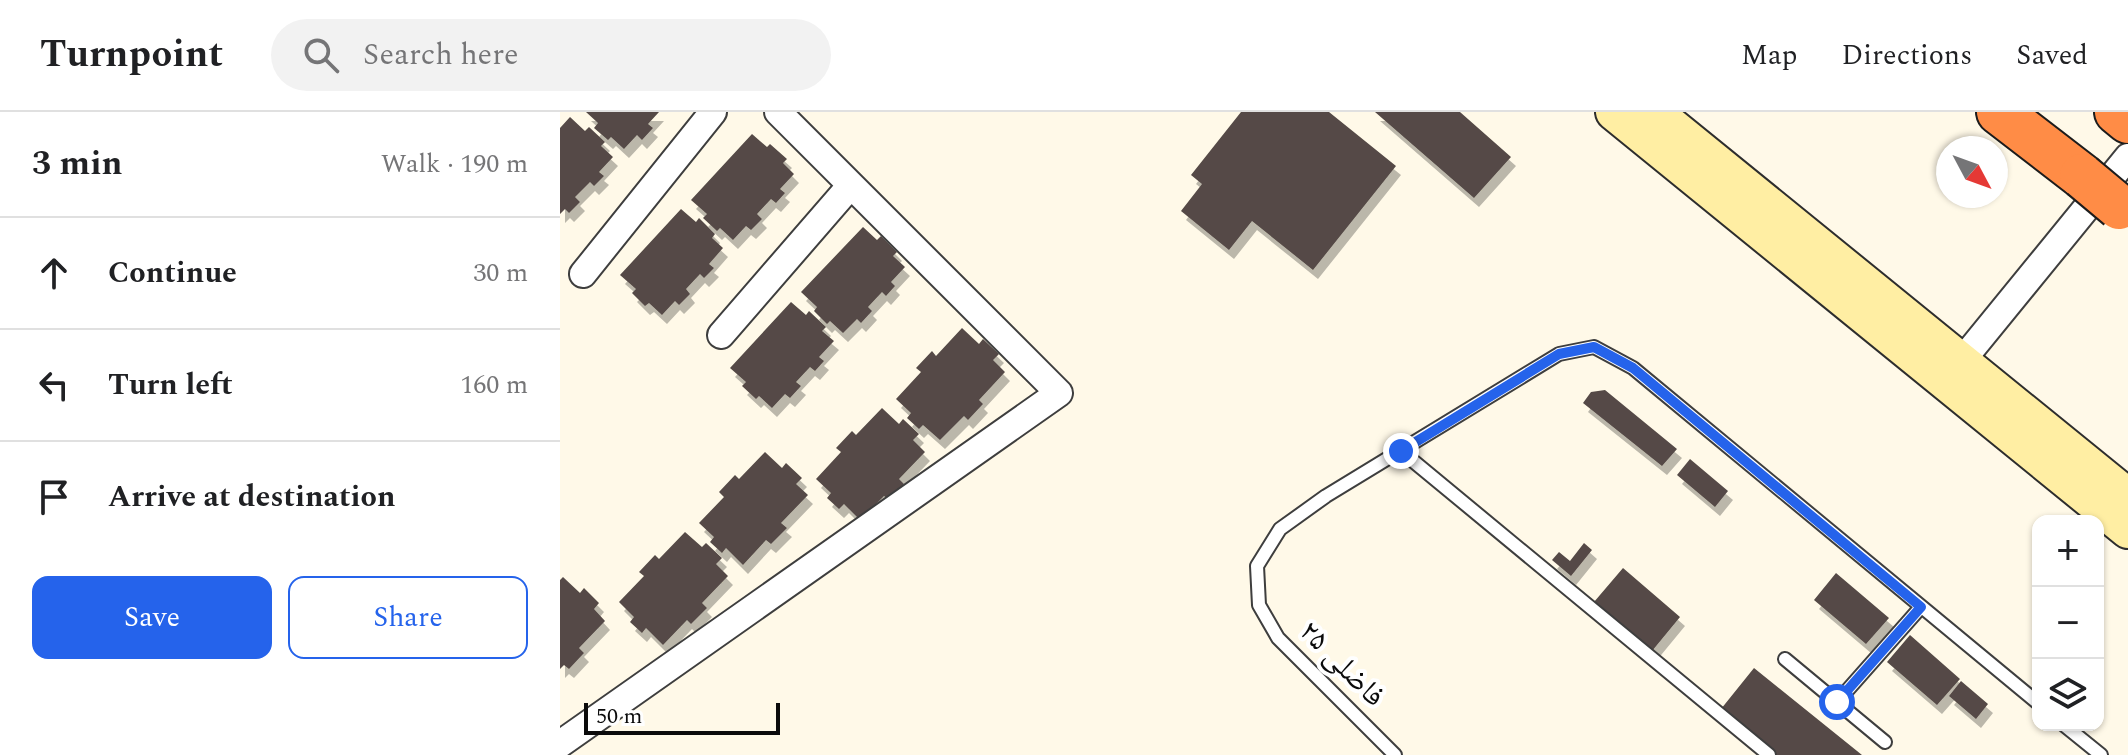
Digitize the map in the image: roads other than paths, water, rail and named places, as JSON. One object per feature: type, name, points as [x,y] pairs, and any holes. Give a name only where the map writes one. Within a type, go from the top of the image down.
[{"type":"highway","points":[[1999,112],[2124,210]]},
{"type":"street","points":[[583,274],[713,112]]},
{"type":"street","points":[[560,744],[1059,393],[778,112]]},
{"type":"street","points":[[1614,112],[1953,372],[2128,497]]},
{"type":"street","points":[[1654,112],[1953,372],[2128,530]]},
{"type":"street","points":[[1953,372],[2125,127]]},
{"type":"street","points":[[721,335],[851,185]]},
{"type":"lane","points":[[1769,755],[1401,451],[1559,354],[1594,347],[1633,368],[2032,698]]},
{"type":"lane","name":"فاضلی ۲۵","points":[[1395,755],[1278,638],[1259,605],[1257,566],[1280,529],[1326,496],[1401,451]]},
{"type":"lane","points":[[1837,702],[1921,607]]},
{"type":"lane","points":[[1785,659],[1885,742]]},
{"type":"lane","points":[[2071,731],[2101,755]]}]
